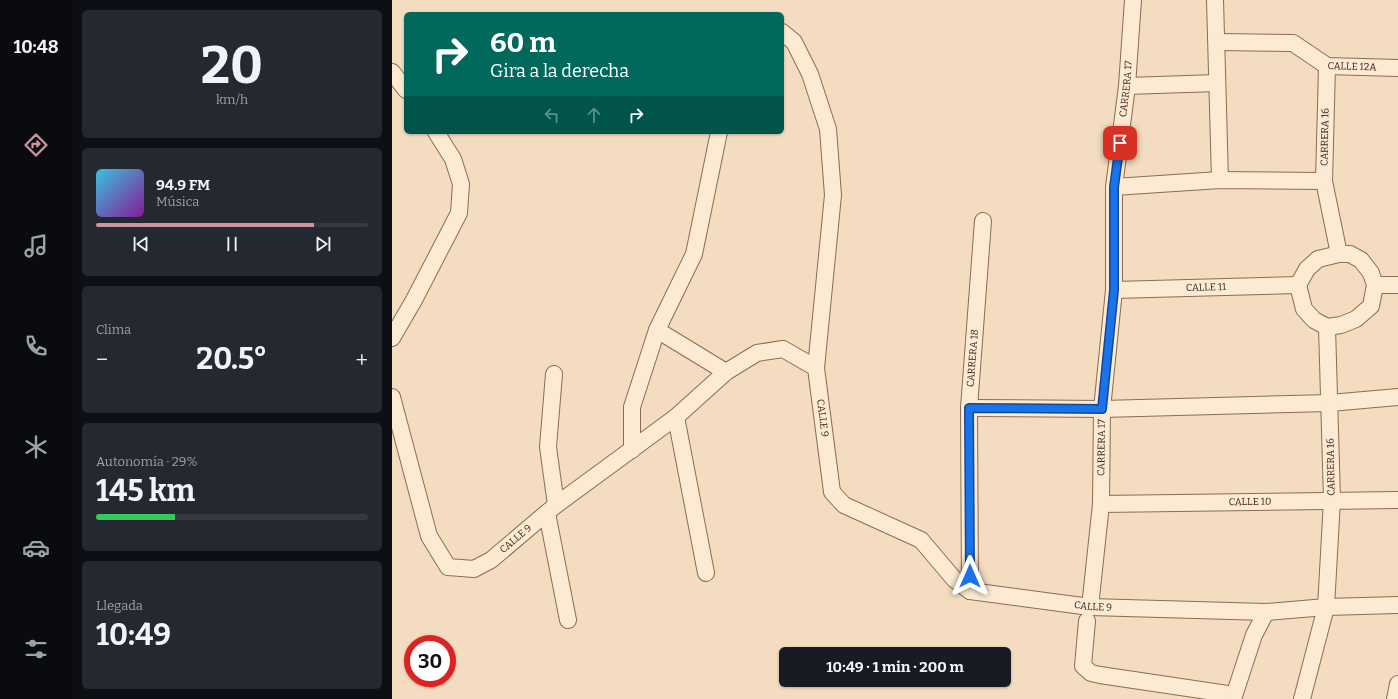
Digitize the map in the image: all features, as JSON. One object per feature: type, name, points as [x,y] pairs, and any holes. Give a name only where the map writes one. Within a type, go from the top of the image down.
[{"type":"street","name":"CARRERA 17","points":[[1133,0],[1127,86],[1114,187],[1114,290],[1102,409],[1101,504],[1083,666],[1091,673],[1100,675],[1233,697]]},
{"type":"street","points":[[1215,0],[1220,180]]},
{"type":"street","points":[[784,34],[794,42],[810,74],[828,129],[833,195],[816,368]]},
{"type":"street","name":"CALLE 12A","points":[[1217,42],[1293,43],[1327,66],[1398,68]]},
{"type":"street","name":"CARRERA 16","points":[[1327,66],[1324,182],[1339,254]]},
{"type":"street","points":[[392,72],[404,87]]},
{"type":"street","points":[[1127,86],[1217,83]]},
{"type":"street","points":[[392,338],[460,213],[461,184],[453,159],[437,134]]},
{"type":"street","points":[[632,450],[632,407],[656,330],[694,254],[719,134]]},
{"type":"street","points":[[1114,187],[1220,180],[1324,182]]},
{"type":"street","name":"CARRERA 18","points":[[970,592],[969,408],[983,221]]},
{"type":"street","points":[[1339,254],[1350,254],[1361,260],[1371,273],[1375,285],[1371,306],[1356,320],[1341,325],[1327,327],[1314,320],[1304,309],[1298,285],[1307,268],[1318,259],[1339,254]]},
{"type":"street","name":"CALLE 11","points":[[1114,290],[1298,285]]},
{"type":"street","points":[[1375,285],[1398,285]]},
{"type":"street","name":"CARRERA 16","points":[[1302,699],[1326,607],[1332,500],[1327,327]]},
{"type":"street","points":[[656,330],[726,372]]},
{"type":"street","name":"CALLE 9","points":[[392,397],[429,536],[448,567],[474,569],[491,560],[552,509],[676,416],[726,372],[757,354],[784,349],[816,368],[832,492],[844,505],[921,540],[954,579],[970,592],[1088,614],[1266,612],[1326,607],[1398,605]]},
{"type":"street","points":[[554,374],[548,447],[552,509],[568,620]]},
{"type":"street","points":[[969,408],[1102,409],[1330,404],[1398,397]]},
{"type":"street","points":[[676,416],[706,573]]},
{"type":"street","name":"CALLE 10","points":[[1101,504],[1398,500]]},
{"type":"street","points":[[1233,697],[1254,635],[1266,612]]},
{"type":"street","points":[[1394,699],[1398,684]]},
{"type":"route","points":[[970,576],[969,408],[1102,409],[1114,290],[1114,187],[1120,143]]}]
